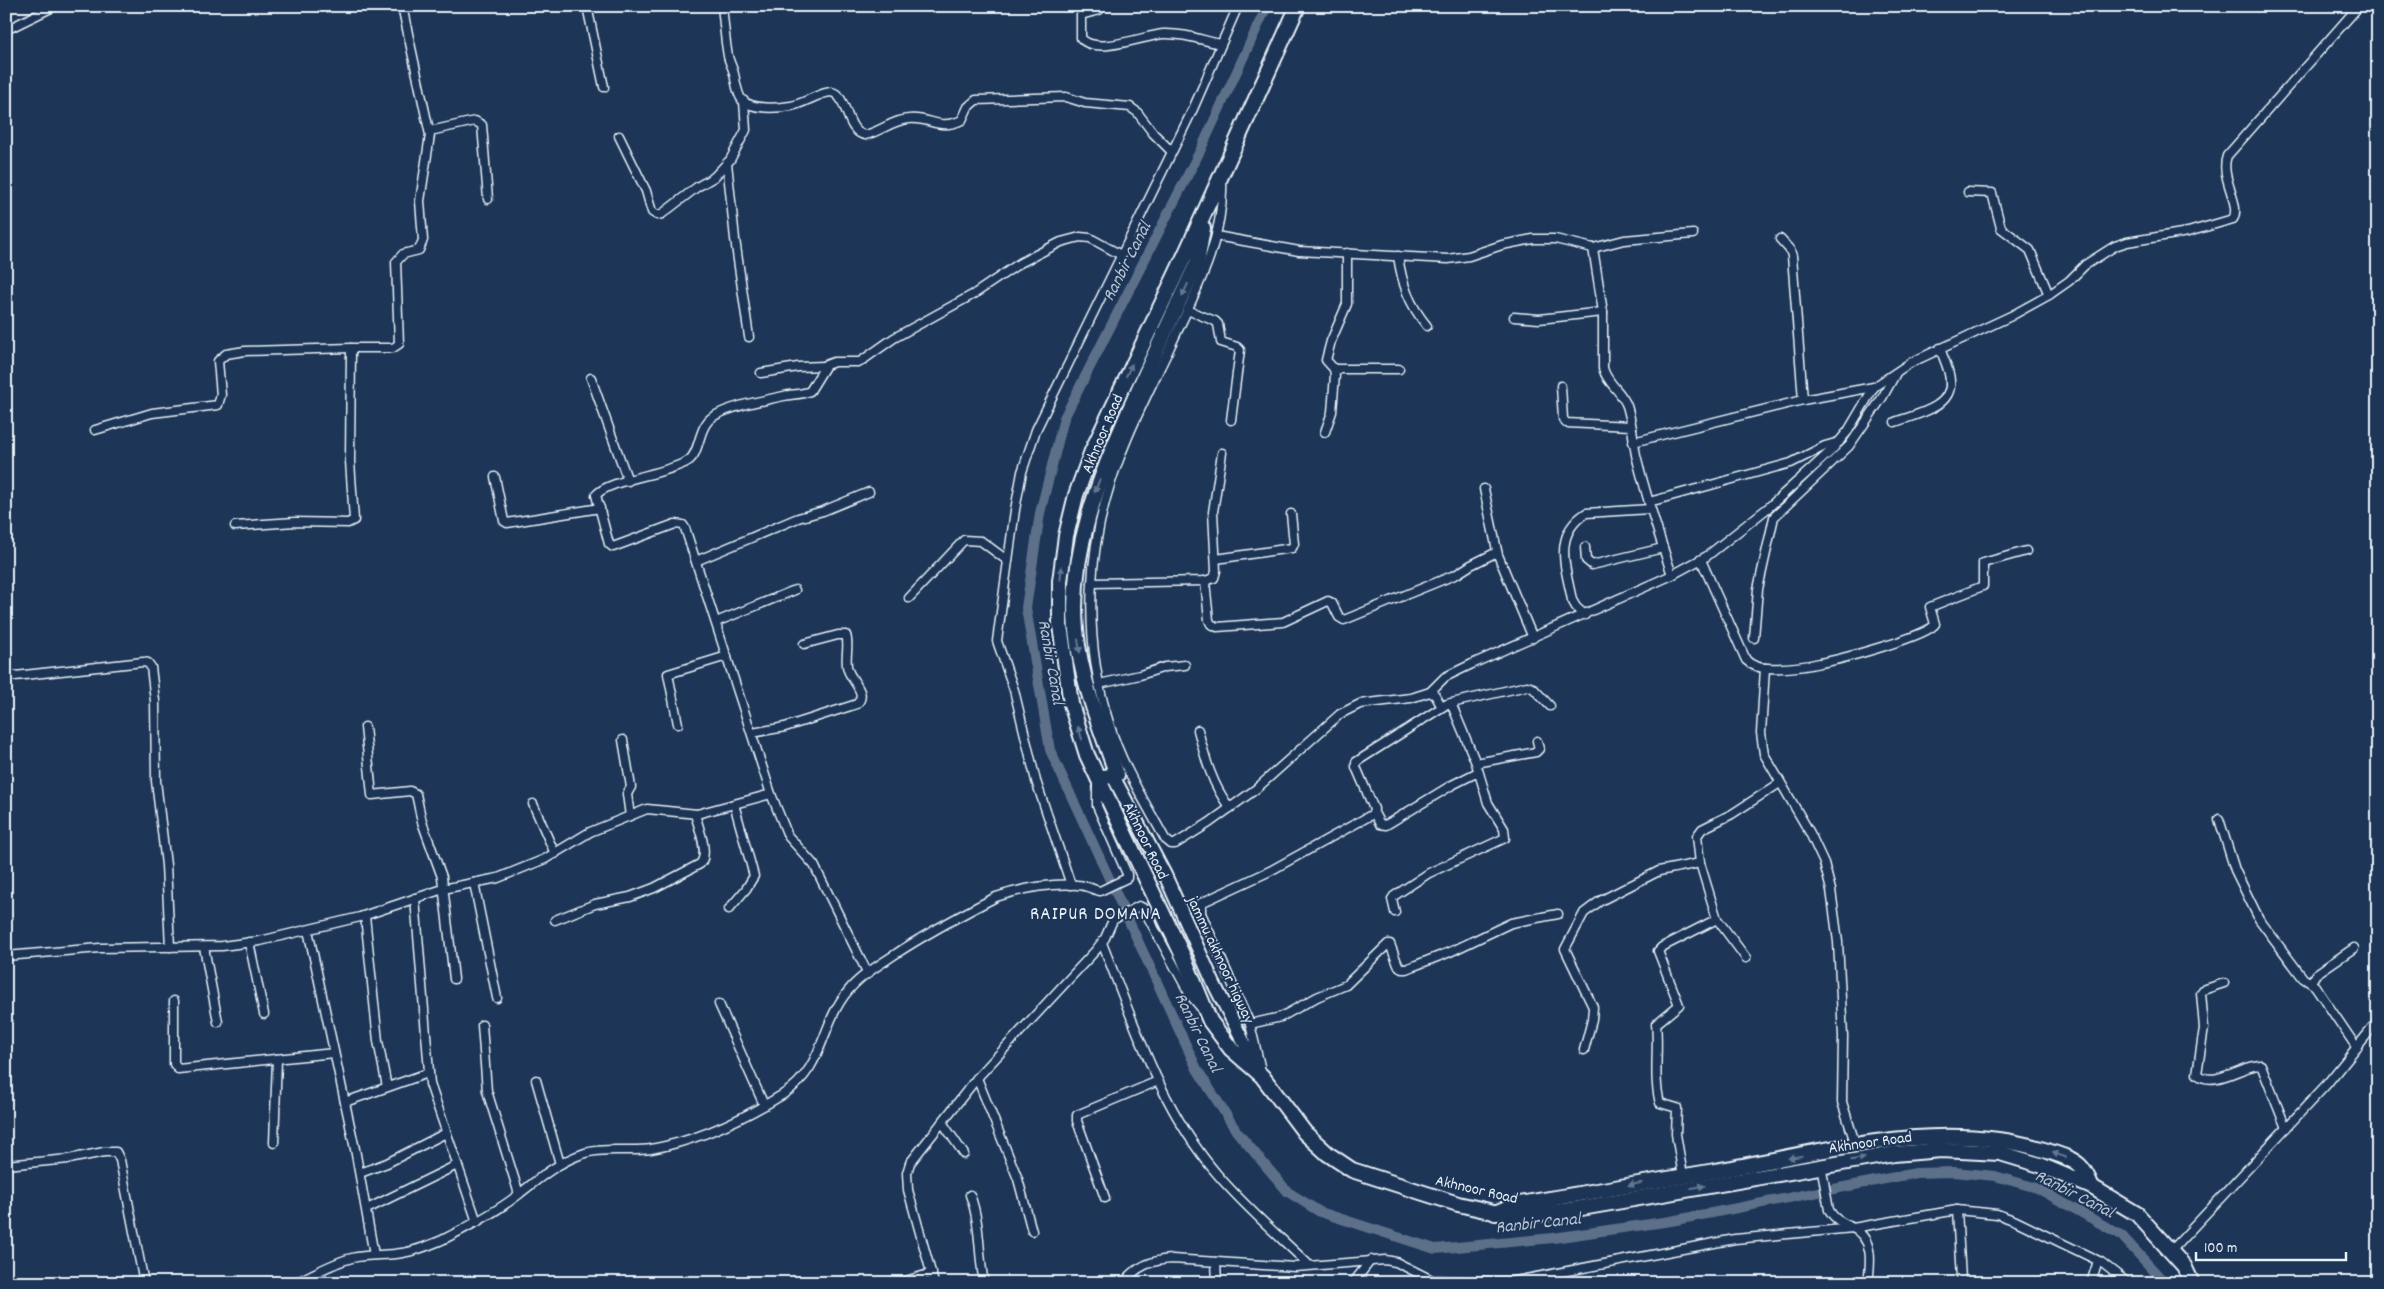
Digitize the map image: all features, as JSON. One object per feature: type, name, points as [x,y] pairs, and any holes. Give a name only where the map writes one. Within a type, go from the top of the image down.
[{"type":"highway","name":"Akhnoor Road","points":[[1298,6],[1206,210],[1092,451],[1076,494],[1066,536],[1060,605],[1063,655],[1077,724],[1098,778],[1163,912],[1206,1012],[1220,1037],[1262,1076],[1305,1133],[1328,1154],[1352,1170],[1458,1204],[1516,1217],[1570,1210],[1821,1165],[1923,1151],[1980,1150],[2000,1153],[2040,1165],[2092,1187],[2137,1214],[2184,1266],[2192,1283]]},
{"type":"highway","name":"Akhnoor Road","points":[[1113,776],[1117,775],[1088,693],[1080,656],[1076,629],[1076,590],[1079,561],[1092,500],[1103,470],[1197,263],[1206,210]]},
{"type":"highway","points":[[1098,778],[1113,776]]},
{"type":"highway","points":[[1495,1213],[1514,1205],[1856,1146],[1932,1136],[1971,1136],[2007,1140],[2065,1157],[2079,1165],[2092,1187]]},
{"type":"main road","name":"jammu akhnoor higway","points":[[1113,776],[1165,875],[1214,984],[1262,1076]]},
{"type":"street","points":[[6,30],[54,6]]},
{"type":"street","points":[[95,430],[152,413],[218,405],[221,395],[218,361],[226,354],[260,350],[393,348],[399,344],[396,262],[403,254],[419,250],[422,246],[420,201],[430,131],[402,6]]},
{"type":"street","points":[[587,6],[604,87]]},
{"type":"street","points":[[619,136],[646,190],[654,214],[667,212],[688,193],[714,177],[727,163],[746,130],[744,101],[739,94],[728,55],[722,6]]},
{"type":"street","points":[[1071,884],[1036,781],[1014,690],[997,641],[1022,472],[1036,430],[1172,152],[1238,6]]},
{"type":"street","points":[[1222,174],[1222,210],[1212,252],[1119,457],[1099,530],[1092,583],[1091,641],[1109,724],[1142,796],[1168,842],[1171,844],[1180,843],[1274,775],[1324,726],[1347,710],[1360,704],[1411,698],[1430,692],[1445,677],[1585,615],[1701,560],[1722,546],[1768,507],[1839,442],[1874,387],[1896,372],[1940,348],[2011,316],[2049,295],[2064,285],[2085,265],[2115,246],[2127,242],[2188,232],[2233,219],[2236,212],[2225,174],[2227,156],[2359,6]]},
{"type":"street","points":[[1099,10],[1082,15],[1081,38],[1087,43],[1111,44],[1170,34],[1220,44]]},
{"type":"street","points":[[744,101],[762,106],[792,106],[805,103],[831,92],[840,99],[855,130],[865,135],[898,121],[909,119],[941,125],[958,122],[962,120],[968,107],[976,100],[1066,97],[1085,103],[1130,107],[1138,112],[1153,133],[1172,152]]},
{"type":"street","points":[[430,131],[475,121],[482,125],[488,199]]},
{"type":"street","points":[[727,163],[735,239],[749,337]]},
{"type":"street","points":[[1968,192],[1992,193],[2001,228],[2030,250],[2049,295]]},
{"type":"street","points":[[1216,236],[1283,249],[1456,259],[1517,241],[1548,238],[1593,248],[1624,240],[1693,234]]},
{"type":"street","points":[[761,373],[824,366],[834,362],[860,362],[894,338],[974,294],[1020,262],[1061,242],[1080,237],[1090,238],[1121,256]]},
{"type":"street","points":[[1780,238],[1790,250],[1792,256],[1803,400]]},
{"type":"street","points":[[1593,248],[1603,312],[1603,368],[1606,377],[1624,398],[1649,506],[1672,575]]},
{"type":"street","points":[[1325,432],[1332,412],[1334,369],[1326,360],[1330,341],[1347,304],[1347,253]]},
{"type":"street","points":[[1398,256],[1403,285],[1408,298],[1413,310],[1427,326]]},
{"type":"street","points":[[1187,310],[1215,321],[1218,324],[1221,342],[1237,347],[1240,350],[1231,420]]},
{"type":"street","points":[[1514,317],[1539,319],[1603,312]]},
{"type":"street","points":[[235,526],[295,522],[348,523],[354,520],[350,461],[351,348]]},
{"type":"street","points":[[1895,422],[1934,407],[1949,394],[1950,379],[1940,348]]},
{"type":"street","points":[[824,366],[810,391],[752,404],[715,416],[708,421],[702,430],[693,454],[688,461],[654,475],[606,487],[596,496],[611,546],[616,547],[679,524],[685,528],[771,794],[788,836],[814,865],[868,974]]},
{"type":"street","points":[[1334,369],[1399,369]]},
{"type":"street","points":[[1754,638],[1758,589],[1774,517],[1849,446],[1882,398],[1896,372]]},
{"type":"street","points":[[591,378],[628,481]]},
{"type":"street","points":[[1561,386],[1563,421],[1566,423],[1630,426]]},
{"type":"street","points":[[1634,442],[1803,400],[1874,387]]},
{"type":"street","points":[[1585,615],[1576,607],[1572,600],[1563,551],[1566,537],[1586,514],[1649,506],[1791,463],[1824,446],[1839,442]]},
{"type":"street","points":[[1092,583],[1205,581],[1214,578],[1216,559],[1214,512],[1222,453]]},
{"type":"street","points":[[496,477],[504,521],[507,523],[600,508]]},
{"type":"street","points":[[1484,489],[1497,552],[1533,638]]},
{"type":"street","points":[[696,561],[798,518],[823,511],[869,492]]},
{"type":"street","points":[[1216,559],[1292,548],[1294,546],[1291,514]]},
{"type":"street","points":[[909,598],[964,540],[981,541],[1008,561]]},
{"type":"street","points":[[1585,547],[1586,560],[1592,565],[1663,548]]},
{"type":"street","points":[[1701,560],[1746,660],[1755,666],[1765,668],[1787,668],[1830,661],[1909,638],[1932,628],[1935,624],[1930,607],[1982,586],[1983,563],[2026,551]]},
{"type":"street","points":[[1205,581],[1209,620],[1217,627],[1283,622],[1328,601],[1332,603],[1340,619],[1344,620],[1457,574],[1497,552]]},
{"type":"street","points":[[716,622],[795,590]]},
{"type":"street","points":[[752,733],[810,720],[852,706],[860,701],[861,692],[850,675],[846,664],[846,635],[804,644]]},
{"type":"street","points":[[678,724],[668,674],[726,656]]},
{"type":"street","points":[[6,677],[143,662],[148,663],[151,667],[154,701],[156,781],[166,865],[170,947]]},
{"type":"street","points":[[1099,684],[1140,675],[1165,667],[1185,665]]},
{"type":"street","points":[[1765,668],[1762,745],[1764,754],[1810,833],[1824,863],[1831,890],[1838,942],[1843,1036],[1842,1102],[1856,1146]]},
{"type":"street","points":[[1478,772],[1452,785],[1386,825],[1380,824],[1374,813],[1356,763],[1442,707],[1452,703],[1527,686],[1533,688],[1550,706]]},
{"type":"street","points":[[1430,692],[1435,695],[1442,707]]},
{"type":"street","points":[[1395,912],[1392,900],[1394,896],[1429,874],[1505,838],[1505,832],[1488,803],[1476,763],[1452,703]]},
{"type":"street","points":[[365,727],[371,793],[375,795],[410,791],[416,794],[422,822],[441,872],[454,979]]},
{"type":"street","points":[[1198,730],[1210,773],[1220,796],[1230,808]]},
{"type":"street","points":[[623,740],[631,788],[627,794],[630,816]]},
{"type":"street","points":[[1476,763],[1536,752],[1539,749],[1537,741]]},
{"type":"street","points":[[295,1283],[339,1262],[420,1249],[477,1222],[560,1164],[586,1153],[641,1150],[671,1144],[703,1134],[764,1105],[799,1083],[809,1071],[819,1053],[842,999],[850,989],[868,974],[930,932],[996,897],[1027,890],[1071,884],[1104,890],[1124,881],[1127,874],[1097,806],[1098,778]]},
{"type":"street","points":[[1746,958],[1717,919],[1697,851],[1699,832],[1780,783]]},
{"type":"street","points":[[6,956],[100,948],[204,946],[250,942],[308,930],[365,916],[443,889],[474,883],[520,870],[555,854],[590,832],[654,808],[695,814],[771,794]]},
{"type":"street","points":[[533,804],[555,854]]},
{"type":"street","points":[[729,909],[754,876],[734,804]]},
{"type":"street","points":[[1262,1076],[1250,1024],[1201,913],[1201,903],[1270,871],[1374,813]]},
{"type":"street","points":[[555,920],[595,904],[654,888],[700,864],[703,861],[704,854],[695,814]]},
{"type":"street","points":[[2219,819],[2235,870],[2254,910],[2302,978],[2311,982],[2353,1043]]},
{"type":"street","points":[[1584,1050],[1592,1020],[1593,1007],[1565,949],[1566,944],[1575,934],[1581,917],[1600,901],[1652,873],[1700,863]]},
{"type":"street","points":[[474,883],[497,998]]},
{"type":"street","points":[[415,898],[426,1021],[428,1073],[446,1133],[477,1222]]},
{"type":"street","points":[[934,1283],[908,1190],[907,1173],[910,1163],[977,1078],[1102,943],[1115,918],[1139,906],[1146,910],[1190,995],[1206,1012]]},
{"type":"street","points":[[1250,1024],[1285,1015],[1317,997],[1346,985],[1388,944],[1390,944],[1398,965],[1402,969],[1406,969],[1450,952],[1511,922],[1558,914]]},
{"type":"street","points":[[365,916],[377,1031],[387,1087]]},
{"type":"street","points":[[1683,1176],[1676,1134],[1677,1108],[1661,1104],[1657,1086],[1658,1042],[1656,1024],[1679,1006],[1658,951],[1662,947],[1717,919]]},
{"type":"street","points":[[308,930],[360,1173],[374,1255]]},
{"type":"street","points":[[250,942],[264,1014]]},
{"type":"street","points":[[1102,943],[1158,1081],[1189,1136],[1216,1174],[1309,1265]]},
{"type":"street","points":[[204,946],[218,1022]]},
{"type":"street","points":[[2311,982],[2316,974],[2354,948]]},
{"type":"street","points":[[2224,983],[2203,990],[2200,993],[2204,1028],[2197,1074],[2202,1077],[2223,1077],[2253,1065],[2261,1065],[2284,1123]]},
{"type":"street","points":[[174,1001],[174,1064],[178,1070],[334,1053]]},
{"type":"street","points":[[719,1004],[764,1105]]},
{"type":"street","points":[[2171,1251],[2284,1123],[2326,1085],[2353,1043],[2378,1021]]},
{"type":"street","points":[[482,1025],[487,1091],[519,1194]]},
{"type":"street","points":[[274,1143],[277,1059]]},
{"type":"street","points":[[345,1102],[428,1073]]},
{"type":"street","points":[[977,1078],[1018,1179],[1032,1231]]},
{"type":"street","points":[[536,1080],[560,1164]]},
{"type":"street","points":[[1105,1198],[1076,1116],[1079,1113],[1158,1081]]},
{"type":"street","points":[[942,1122],[964,1154]]},
{"type":"street","points":[[360,1173],[386,1163],[446,1133]]},
{"type":"street","points":[[6,1165],[116,1152],[120,1160],[144,1283]]},
{"type":"street","points":[[367,1210],[457,1165]]},
{"type":"street","points":[[1821,1165],[1829,1210],[1838,1221],[1853,1228],[1863,1236],[1870,1252],[1868,1283]]},
{"type":"street","points":[[970,1195],[978,1221],[980,1263],[984,1283]]},
{"type":"street","points":[[1957,1210],[1961,1279]]},
{"type":"street","points":[[1124,1283],[1138,1268],[1158,1260],[1273,1266],[1371,1260],[1396,1262],[1432,1280],[1510,1282],[1735,1239],[1853,1228],[1957,1210],[1997,1214],[2016,1221],[2098,1261],[2128,1283]]},
{"type":"street","points":[[1353,1283],[1371,1260]]},
{"type":"street","points":[[2091,1283],[2098,1261]]},
{"type":"street","points":[[1216,1262],[1217,1283]]},
{"type":"street","points":[[900,1283],[932,1273]]},
{"type":"waterway","name":"Ranbir Canal","points":[[1267,6],[1201,149],[1064,418],[1040,513],[1026,608],[1050,750],[1197,1069],[1237,1132],[1288,1192],[1320,1212],[1435,1249],[1553,1238],[1671,1221],[1916,1173],[1954,1172],[1995,1176],[2037,1188],[2121,1235],[2165,1283]]},
{"type":"district","name":"RAIPUR DOMANA","points":[[1096,912]]}]
